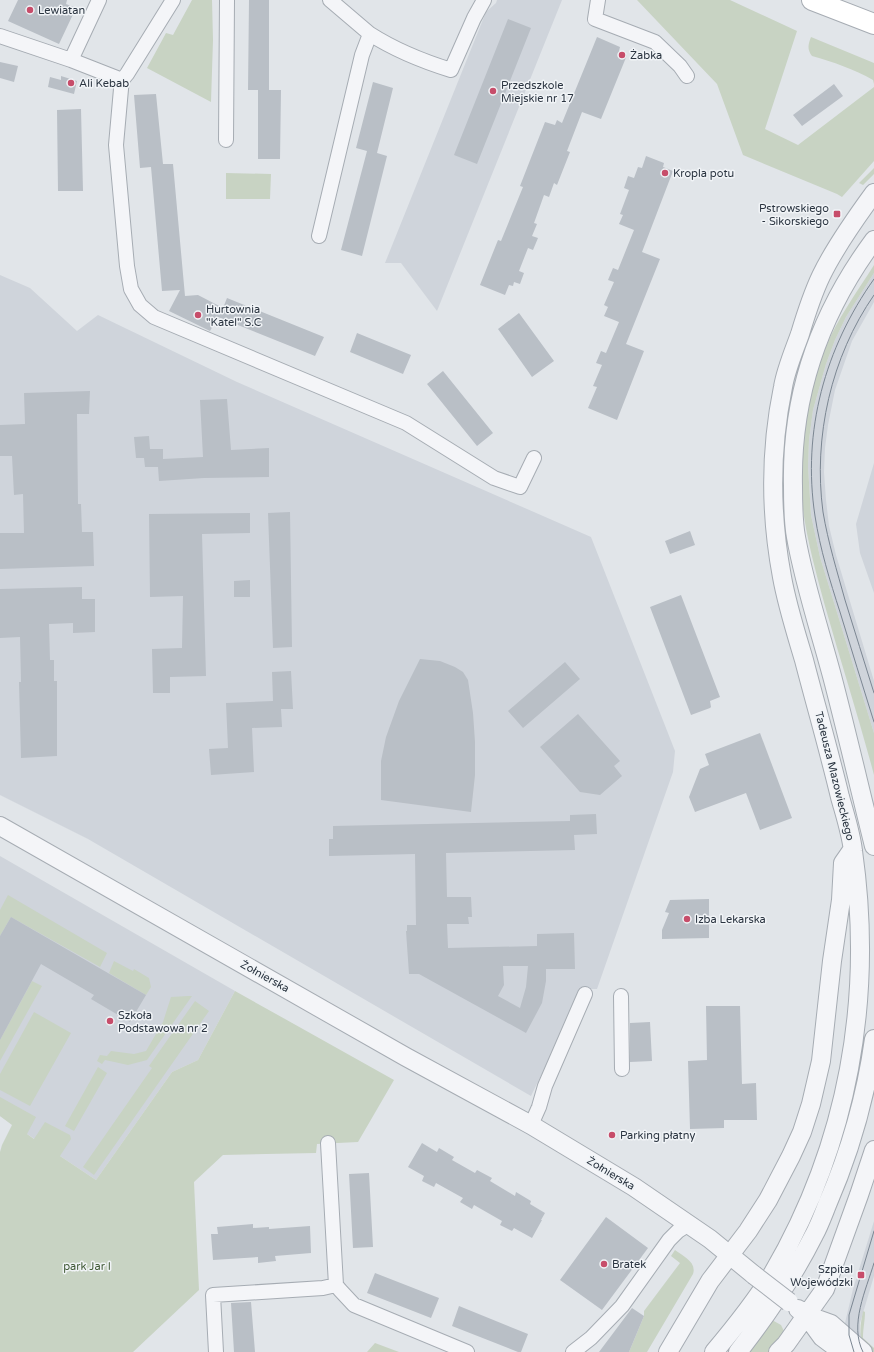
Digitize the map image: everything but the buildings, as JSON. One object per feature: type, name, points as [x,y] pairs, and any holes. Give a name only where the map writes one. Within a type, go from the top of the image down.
[{"type":"main road","points":[[812,0],[874,24]]},
{"type":"street","points":[[71,60],[99,0]]},
{"type":"street","points":[[173,0],[122,80],[116,145],[128,274],[131,289],[140,305],[154,317],[406,423],[494,478],[520,487],[534,458]]},
{"type":"street","points":[[226,140],[227,0]]},
{"type":"street","points":[[330,0],[370,34],[418,59],[451,70],[474,18],[484,0]]},
{"type":"street","points":[[598,0],[595,19],[655,42],[680,66],[688,76]]},
{"type":"street","points":[[319,236],[362,55],[370,34]]},
{"type":"street","points":[[0,36],[71,60],[122,80]]},
{"type":"street","name":"Tadeusza Mazowieckiego","points":[[714,1352],[750,1306],[767,1281],[793,1236],[809,1202],[829,1151],[842,1109],[858,1021],[861,973],[860,904],[853,848],[829,751],[792,621],[782,578],[775,528],[772,468],[775,433],[783,384],[810,302],[822,274],[842,240],[874,193]]},
{"type":"street","name":"Tadeusza Mazowieckiego","points":[[874,240],[858,261],[823,326],[808,366],[798,409],[792,463],[793,506],[796,536],[804,574],[838,699],[874,846]]},
{"type":"street","name":"Żołnierska","points":[[0,826],[406,1057],[531,1125],[634,1187],[730,1254],[754,1275],[806,1315],[822,1337],[842,1352]]},
{"type":"street","points":[[668,1352],[710,1281],[748,1231],[768,1200],[802,1132],[811,1104],[821,1061],[832,961],[841,900],[843,863],[853,848]]},
{"type":"street","points":[[531,1125],[539,1107],[545,1086],[585,994]]},
{"type":"street","points":[[621,996],[622,1069]]},
{"type":"street","points":[[738,1352],[761,1323],[785,1286],[815,1234],[837,1182],[856,1124],[870,1069],[874,1039]]},
{"type":"street","points":[[328,1143],[336,1285],[354,1305],[467,1352]]},
{"type":"street","points":[[778,1352],[786,1344],[825,1289],[860,1195],[874,1150]]},
{"type":"street","points":[[573,1352],[590,1338],[622,1306],[669,1240],[678,1231],[689,1224]]},
{"type":"street","points":[[216,1352],[213,1295],[323,1288],[336,1285]]},
{"type":"street","name":"Żołnierska","points":[[806,1315],[831,1324],[863,1352]]},
{"type":"shaded area","points":[[497,0],[562,0],[437,311],[401,263],[385,263],[486,12],[496,3]]},
{"type":"shaded area","points":[[874,273],[874,302],[852,341],[835,390],[828,425],[824,472],[829,526],[836,555],[874,681],[874,733],[820,557],[811,515],[808,466],[809,440],[813,410],[826,364],[846,317]]},
{"type":"shaded area","points":[[0,275],[30,288],[77,331],[98,315],[237,382],[591,537],[675,751],[673,772],[597,989],[583,989],[531,1096],[88,839],[0,795]]},
{"type":"shaded area","points":[[874,463],[874,593],[860,553],[856,524]]},
{"type":"shaded area","name":"Szkoła Podstawowa nr 2","points":[[0,856],[235,991],[198,1060],[172,1072],[96,1180],[0,1116]]},
{"type":"shaded area","points":[[874,1221],[874,1276],[860,1323],[860,1331],[864,1345],[845,1329],[845,1323],[853,1289]]},
{"type":"green space","points":[[192,0],[212,0],[213,40],[211,102],[147,68],[166,33],[173,35]]},
{"type":"green space","points":[[637,0],[730,0],[797,31],[765,129],[798,145],[874,87],[874,161],[842,197],[743,155],[717,84]]},
{"type":"green space","points":[[811,37],[874,63],[874,84],[873,80],[858,72],[836,63],[812,56],[808,47]]},
{"type":"green space","points":[[874,168],[874,174],[863,185],[859,183]]},
{"type":"green space","points":[[226,173],[271,174],[270,199],[226,199]]},
{"type":"green space","points":[[874,265],[874,273],[846,317],[826,364],[813,410],[809,440],[808,466],[811,515],[820,557],[874,733],[874,775],[814,564],[802,506],[800,474],[805,418],[813,382],[819,365],[835,327]]},
{"type":"green space","points":[[8,895],[107,953],[100,967],[11,917],[0,936],[0,910]]},
{"type":"green space","points":[[114,961],[133,971],[134,969],[149,978],[151,987],[146,995],[109,973]]},
{"type":"green space","points":[[32,981],[42,986],[0,1061],[0,1040]]},
{"type":"green space","name":"park Jar I","points":[[235,991],[394,1080],[358,1142],[317,1144],[316,1153],[223,1155],[194,1182],[199,1290],[133,1352],[0,1352],[0,1152],[12,1125],[0,1116],[0,1097],[36,1117],[27,1134],[34,1139],[45,1122],[70,1135],[71,1139],[60,1156],[96,1180],[172,1072],[198,1060]]},
{"type":"green space","points":[[192,996],[147,1060],[128,1065],[105,1060],[102,1064],[97,1061],[100,1055],[107,1056],[111,1051],[134,1054],[146,1051],[163,1022],[171,997]]},
{"type":"green space","points":[[195,1001],[209,1011],[94,1175],[83,1167],[152,1068],[149,1066]]},
{"type":"green space","points":[[34,1012],[71,1033],[30,1106],[0,1090],[0,1074]]},
{"type":"green space","points":[[98,1067],[107,1073],[74,1131],[65,1126]]},
{"type":"green space","points":[[675,1250],[691,1263],[694,1270],[693,1274],[647,1352],[629,1352],[644,1316],[644,1311],[680,1263],[671,1256]]},
{"type":"green space","points":[[863,1311],[865,1312],[863,1338],[874,1348],[874,1352],[871,1352],[865,1347],[862,1341],[860,1328]]},
{"type":"green space","points":[[772,1320],[781,1325],[784,1331],[778,1340],[778,1343],[769,1352],[746,1352]]},
{"type":"green space","points":[[375,1343],[399,1352],[367,1352]]},
{"type":"tram line","points":[[874,279],[842,333],[830,362],[821,392],[815,422],[812,453],[812,484],[815,516],[822,553],[874,722]]},
{"type":"tram line","points":[[874,295],[859,319],[846,345],[836,371],[823,427],[821,455],[821,484],[825,523],[845,600],[874,693]]},
{"type":"tram line","points":[[854,1352],[849,1335],[849,1315],[874,1231]]},
{"type":"tram line","points":[[863,1352],[859,1342],[858,1319],[863,1296],[874,1263]]},
{"type":"place","name":"Lewiatan","points":[[30,10]]},
{"type":"place","name":"Żabka","points":[[622,55]]},
{"type":"place","name":"Ali Kebab","points":[[71,83]]},
{"type":"place","name":"Przedszkole Miejskie nr 17","points":[[493,91]]},
{"type":"place","name":"Kropla potu","points":[[665,173]]},
{"type":"place","name":"Pstrowskiego - Sikorskiego","points":[[837,214]]},
{"type":"place","name":"Hurtownia \"Katel\" S.C","points":[[198,315]]},
{"type":"place","name":"Izba Lekarska","points":[[687,919]]},
{"type":"place","name":"Szkoła Podstawowa nr 2","points":[[110,1021]]},
{"type":"place","name":"Parking płatny","points":[[612,1135]]},
{"type":"place","name":"Bratek","points":[[604,1264]]},
{"type":"place","name":"Szpital Wojewódzki","points":[[861,1275]]}]
